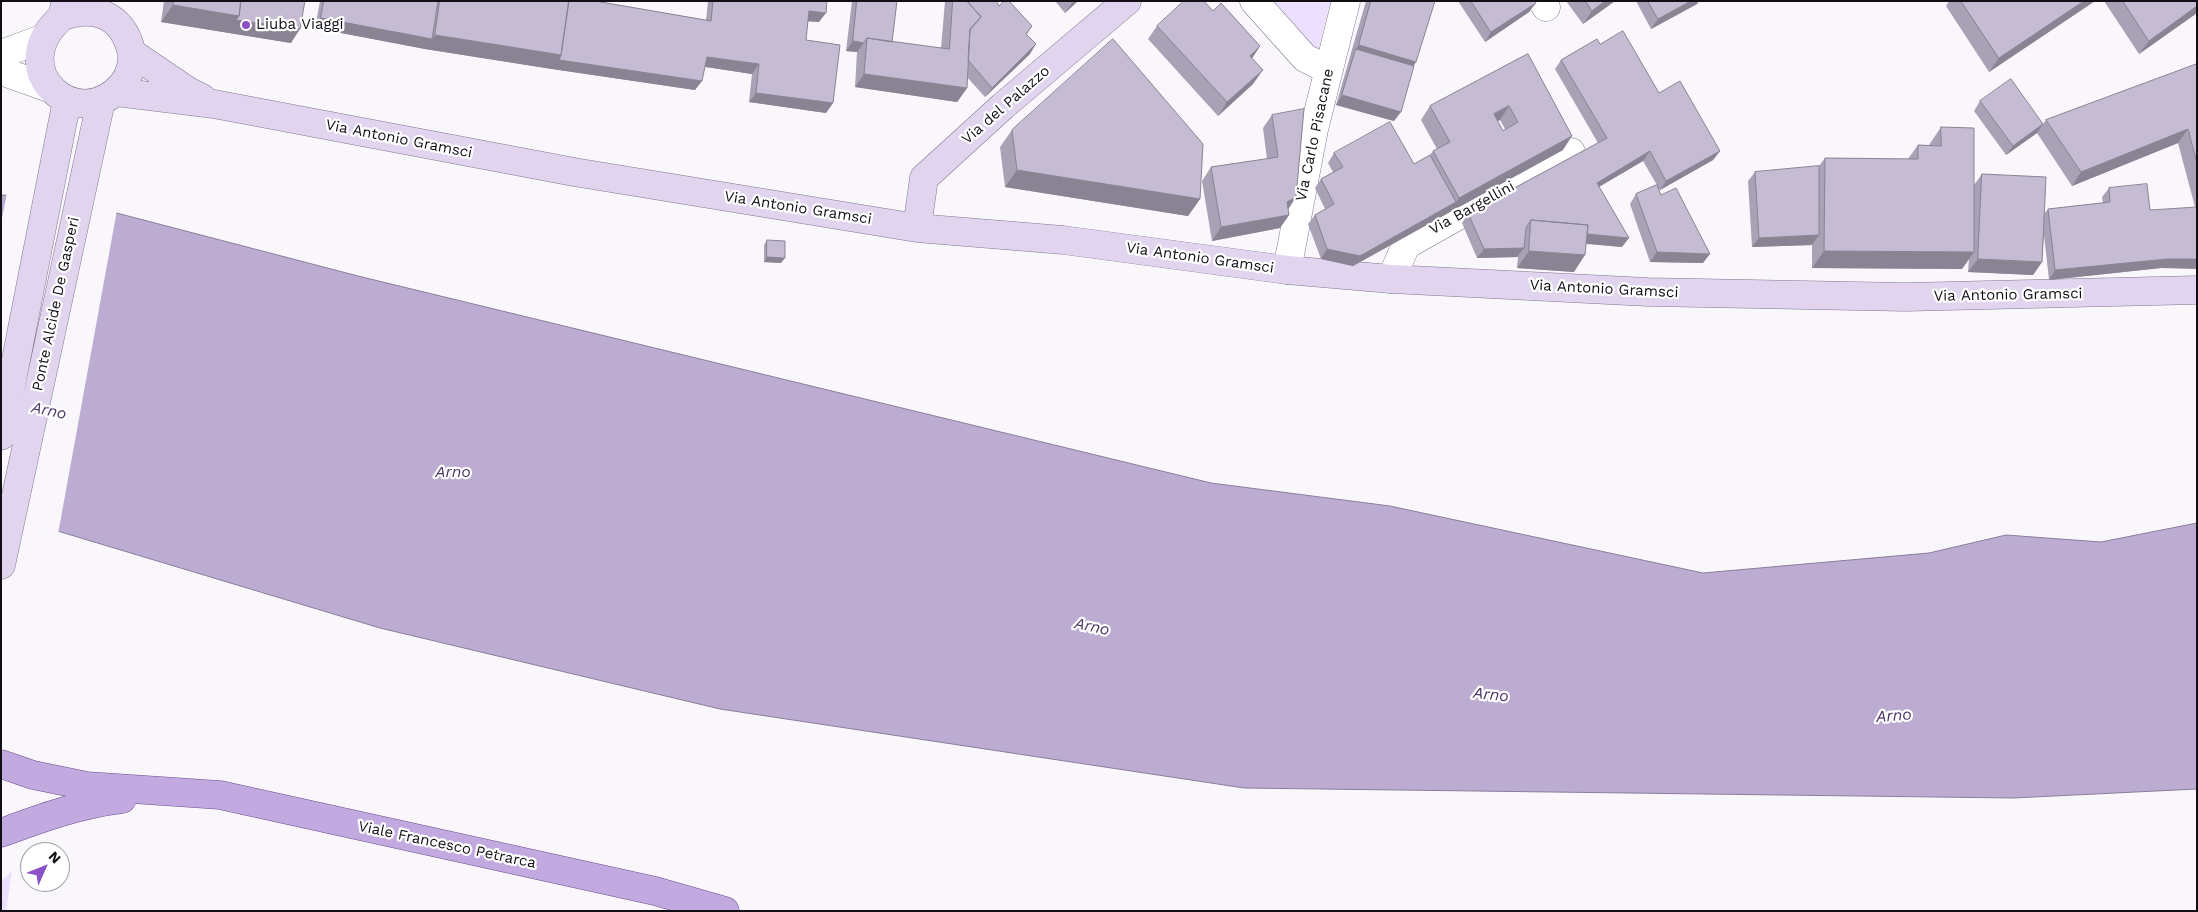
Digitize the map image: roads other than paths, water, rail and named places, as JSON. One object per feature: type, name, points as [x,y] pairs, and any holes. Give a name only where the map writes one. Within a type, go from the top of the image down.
[{"type":"main road","name":"Via del Palazzo","points":[[917,228],[924,178],[1002,106],[1127,1]]},
{"type":"main road","points":[[107,8],[123,31],[132,53],[131,68],[126,81],[108,97],[78,103],[59,94],[40,66],[39,52],[42,39],[64,9],[92,11],[107,8]]},
{"type":"main road","name":"Via Antonio Gramsci","points":[[132,53],[188,91],[214,104]]},
{"type":"main road","name":"Ponte Alcide De Gasperi","points":[[1,436],[60,136],[59,94]]},
{"type":"main road","name":"Via Antonio Gramsci","points":[[108,97],[214,104],[574,172],[917,228],[1063,240],[1287,270],[1391,279],[1648,292],[1896,297],[2197,290]]},
{"type":"main road","name":"Ponte Alcide De Gasperi","points":[[1,565],[91,139],[108,97]]},
{"type":"main road","name":"Viale Francesco Petrarca","points":[[1,764],[33,775],[87,786],[229,797],[646,889],[725,911]]},
{"type":"main road","name":"Viale Francesco Petrarca","points":[[1,833],[45,817],[87,805],[167,793]]},
{"type":"street","points":[[1254,1],[1305,58],[1329,70]]},
{"type":"street","name":"Via Carlo Pisacane","points":[[1287,270],[1314,129],[1346,1]]},
{"type":"street","points":[[1,54],[42,39]]},
{"type":"street","points":[[1,71],[59,94]]},
{"type":"street","name":"Via Bargellini","points":[[1391,279],[1406,245],[1571,152]]},
{"type":"water","name":"Arno","points":[[1,195],[63,199],[358,276],[1211,483],[1390,506],[1703,573],[1929,553],[2006,535],[2101,542],[2197,523],[2197,789],[2013,798],[1244,788],[720,709],[380,628],[1,514]]},
{"type":"place","name":"Liuba Viaggi","points":[[246,25]]}]
